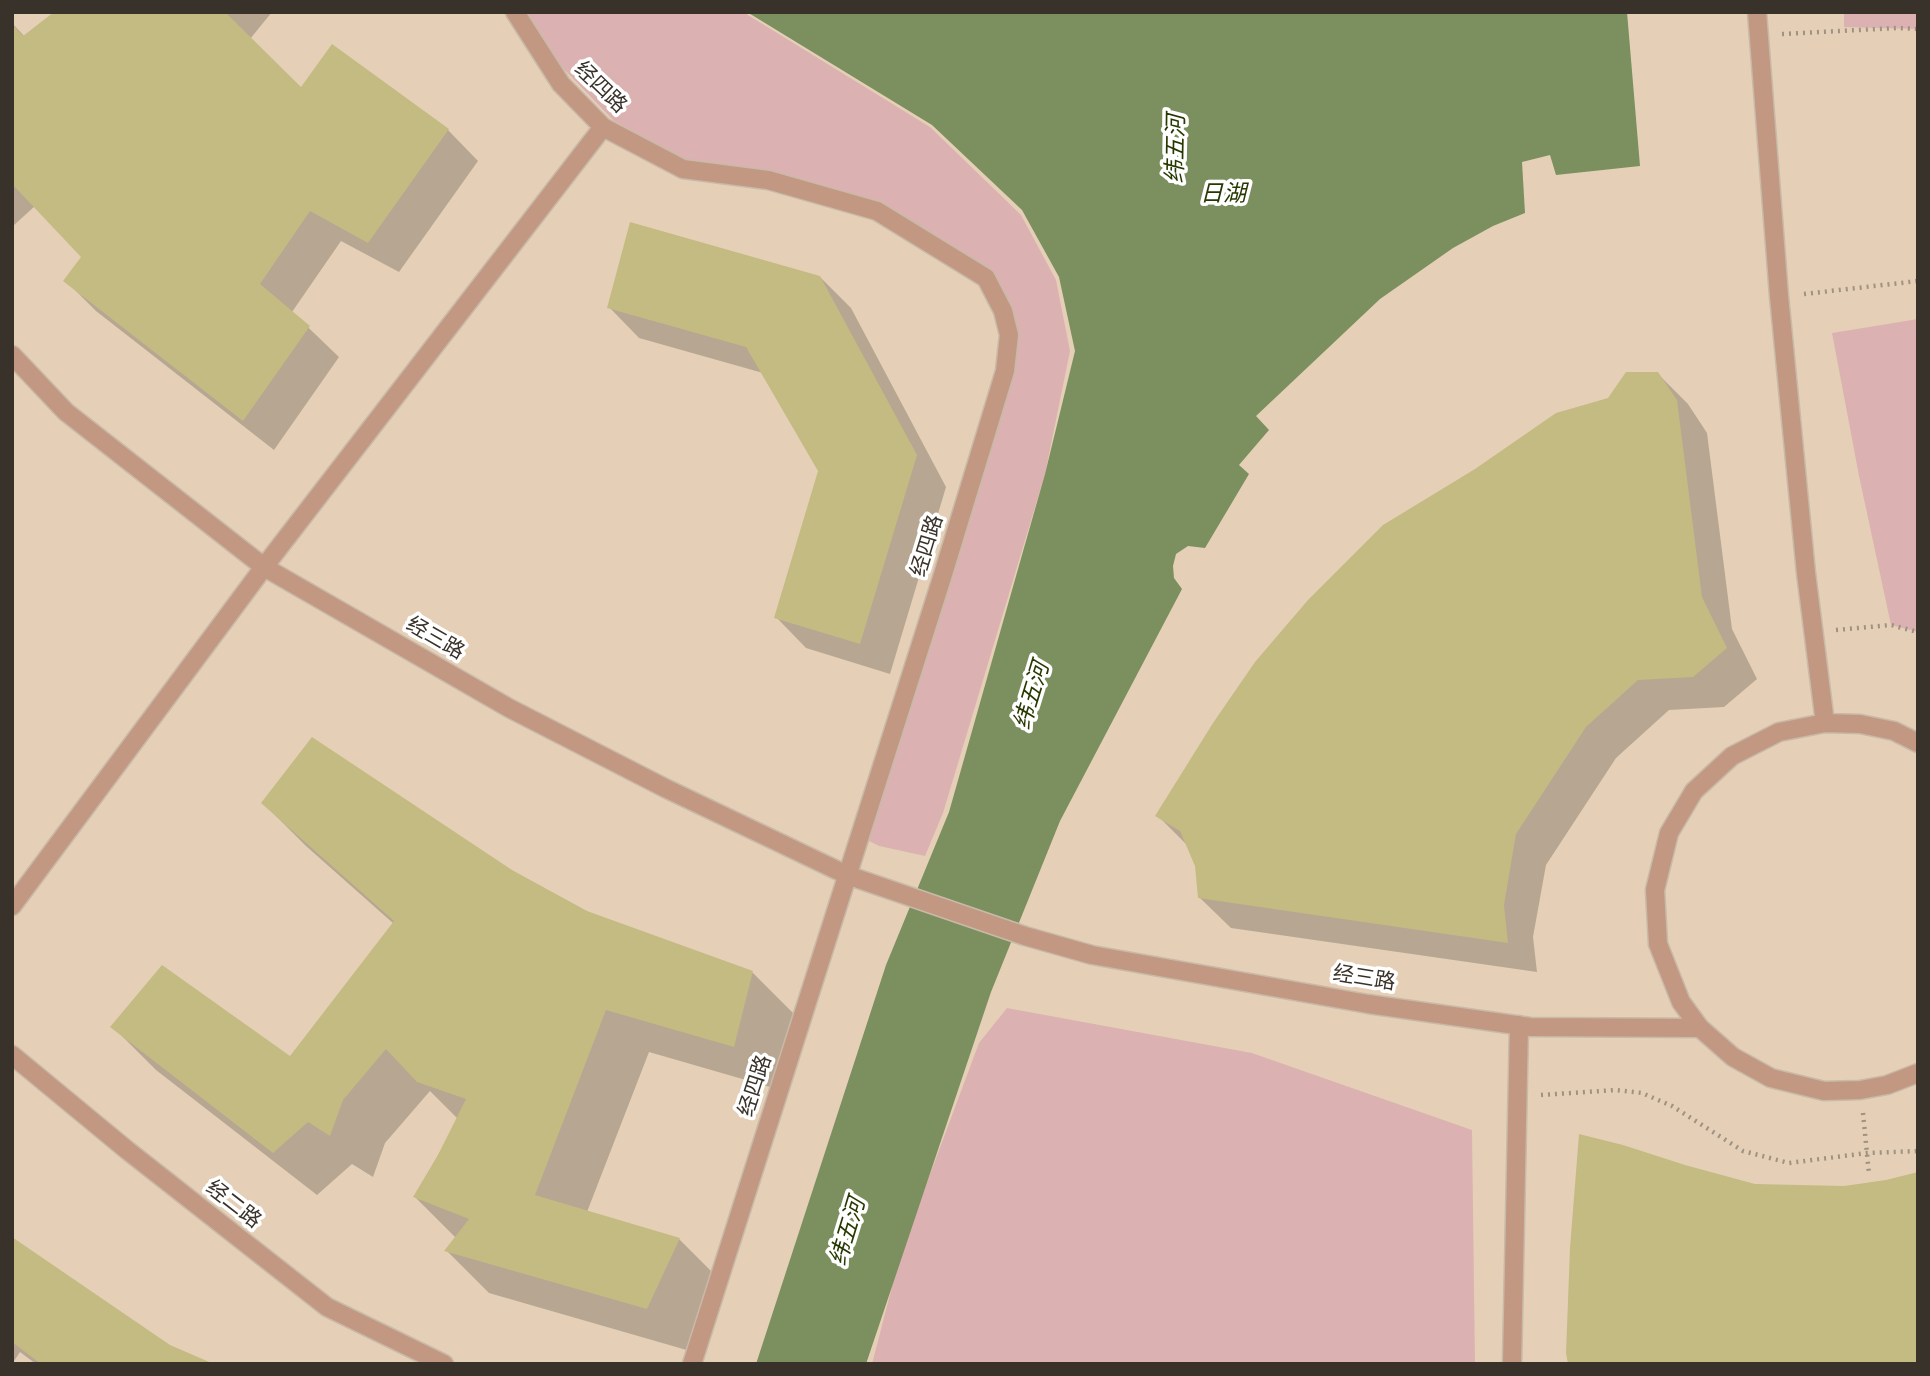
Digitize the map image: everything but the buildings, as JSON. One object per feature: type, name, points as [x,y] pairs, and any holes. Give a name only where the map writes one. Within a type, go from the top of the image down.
[{"type":"lane","name":"经四路","points":[[515,12],[561,84],[603,127],[683,169],[768,180],[877,211],[986,278],[1003,311],[1009,335],[1005,371],[941,582],[692,1364]]},
{"type":"lane","points":[[1757,12],[1779,296],[1813,632],[1825,723]]},
{"type":"lane","points":[[12,906],[264,567],[603,127]]},
{"type":"lane","name":"经三路","points":[[12,355],[66,412],[264,567],[521,714],[664,788],[846,875],[1025,936],[1093,955],[1367,1004],[1519,1025],[1700,1028]]},
{"type":"lane","points":[[1918,743],[1894,731],[1860,724],[1825,723],[1779,732],[1731,756],[1694,791],[1669,833],[1655,890],[1658,944],[1681,1002],[1700,1028],[1733,1057],[1771,1078],[1825,1091],[1860,1090],[1887,1085],[1918,1073]]},
{"type":"lane","points":[[1512,1364],[1519,1025]]},
{"type":"lane","name":"经二路","points":[[12,1055],[127,1150],[327,1307],[444,1364]]},
{"type":"path","points":[[1759,35],[1918,29]]},
{"type":"path","points":[[1779,296],[1918,281]]},
{"type":"path","points":[[1813,632],[1891,625],[1918,632]]},
{"type":"path","points":[[1517,1097],[1616,1090],[1642,1093],[1672,1106],[1742,1151],[1789,1163],[1867,1153],[1918,1151]]},
{"type":"path","points":[[1860,1090],[1869,1174]]},
{"type":"shaded area","points":[[12,12],[1918,12],[1918,1364],[12,1364]]},
{"type":"shaded area","points":[[527,12],[743,12],[930,127],[1021,215],[1056,280],[1070,351],[1045,474],[943,813],[925,856],[879,846],[867,840],[1011,370],[986,278],[918,235],[823,194],[684,159],[614,121],[559,64]]},
{"type":"shaded area","points":[[1844,12],[1918,12],[1918,29],[1844,27]]},
{"type":"shaded area","points":[[1918,319],[1918,632],[1891,625],[1832,333]]},
{"type":"shaded area","points":[[1007,1008],[1252,1053],[1472,1130],[1475,1364],[872,1364],[901,1252],[979,1043]]},
{"type":"water","points":[[747,12],[1627,12],[1640,166],[1556,175],[1550,155],[1522,162],[1525,213],[1493,226],[1453,248],[1380,299],[1256,416],[1269,430],[1239,465],[1249,474],[1205,548],[1188,546],[1176,554],[1174,578],[1182,589],[1060,821],[991,992],[866,1364],[756,1364],[886,965],[949,812],[1045,474],[1075,351],[1059,277],[1022,210],[932,125]]},
{"type":"water label","name":"纬五河","points":[[1177,149]]},
{"type":"water label","name":"日湖","points":[[1223,195]]},
{"type":"water label","name":"纬五河","points":[[1033,696]]},
{"type":"water label","name":"纬五河","points":[[849,1232]]}]
